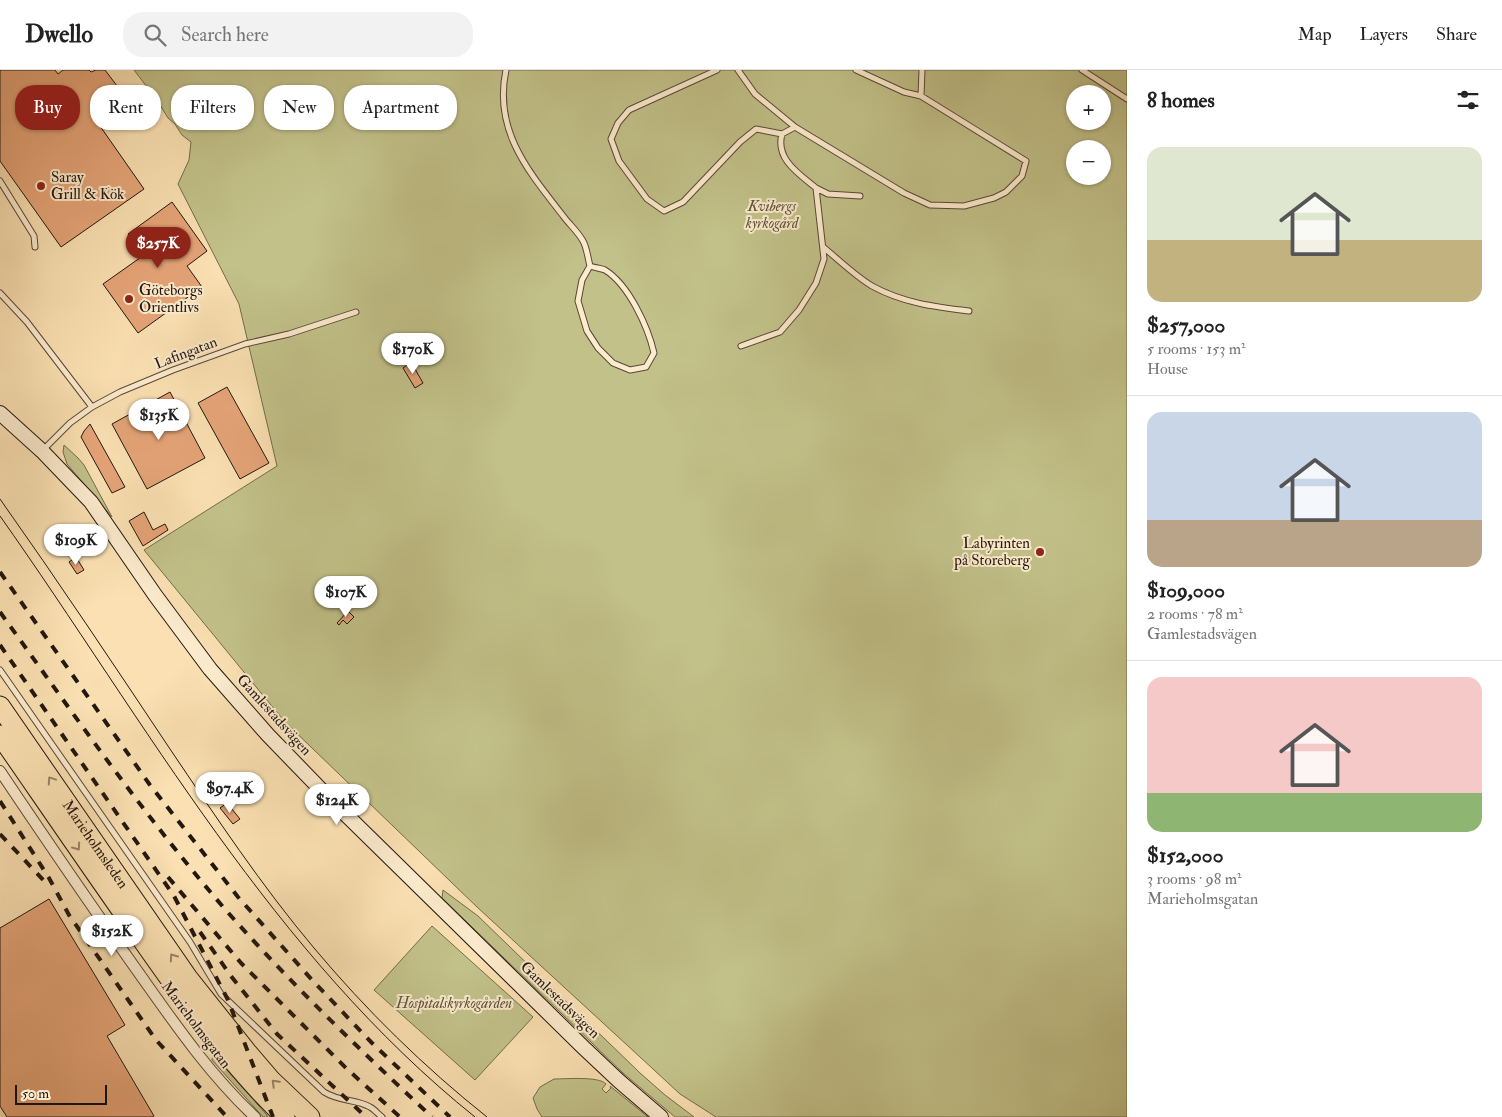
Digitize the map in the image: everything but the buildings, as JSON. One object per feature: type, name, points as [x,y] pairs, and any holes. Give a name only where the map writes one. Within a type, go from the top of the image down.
[{"type":"highway","name":"Marieholmsleden","points":[[0,706],[188,978],[271,1080],[310,1117]]},
{"type":"highway","name":"Marieholmsleden","points":[[0,735],[115,902],[201,1022],[246,1078],[285,1117]]},
{"type":"street","name":"Gamlestadsvägen","points":[[0,413],[42,451],[91,502],[155,595],[210,669],[268,736],[336,806],[591,1054],[661,1117]]},
{"type":"street","name":"Marieholmsgatan","points":[[0,772],[198,1056],[217,1079],[256,1117]]},
{"type":"lane","points":[[506,70],[503,87],[505,116],[506,125],[513,143],[522,161],[534,178],[583,242],[590,266],[582,280],[578,301],[587,331],[598,348],[613,363],[630,370],[646,367],[654,353],[636,306],[617,281],[604,270],[590,266]]},
{"type":"lane","points":[[717,70],[629,110],[618,123],[611,139],[619,160],[647,199],[664,211],[683,202],[740,142],[756,129],[782,134],[795,127]]},
{"type":"lane","points":[[738,70],[755,94],[795,127],[904,192],[930,204],[964,206],[994,198],[1006,192],[1022,176],[1026,161],[921,96],[904,92],[856,70]]},
{"type":"lane","points":[[921,96],[922,70]]},
{"type":"lane","points":[[1082,70],[1127,99]]},
{"type":"lane","points":[[782,134],[779,143],[782,154],[794,171],[816,188],[828,194],[860,196]]},
{"type":"lane","points":[[0,181],[34,236],[35,246]]},
{"type":"lane","points":[[742,346],[780,332],[799,310],[816,283],[824,260],[816,188]]},
{"type":"lane","points":[[823,247],[870,285],[896,298],[932,307],[969,311]]},
{"type":"lane","points":[[0,293],[28,322],[92,407]]},
{"type":"lane","name":"Lafingatan","points":[[42,451],[70,423],[92,407],[120,392],[188,364],[245,344],[289,334],[356,312]]},
{"type":"lane","points":[[77,552],[84,542],[107,525]]},
{"type":"lane","points":[[0,670],[190,942],[221,994],[324,1092],[341,1100],[370,1106],[382,1117]]},
{"type":"green space","name":"Kvibergs kyrkogård","points":[[134,70],[1127,70],[1127,1117],[716,1117],[680,1094],[477,907],[284,721],[144,550],[277,466],[239,304],[178,184],[189,160],[191,142],[179,130],[254,130],[254,85],[171,85],[171,121],[161,107],[161,85],[146,85]]},
{"type":"green space","points":[[64,445],[84,465],[112,517],[67,464],[63,452]]},
{"type":"green space","points":[[443,890],[478,916],[640,1073],[694,1117],[675,1117],[623,1073],[442,898]]},
{"type":"green space","name":"Hospitalskyrkogården","points":[[432,926],[533,1017],[475,1080],[374,990]]},
{"type":"green space","points":[[213,1054],[268,1117],[263,1117],[212,1060]]},
{"type":"green space","points":[[582,1078],[602,1081],[606,1084],[602,1089],[606,1093],[611,1088],[610,1086],[648,1117],[542,1117],[533,1098],[540,1087],[554,1079]]},
{"type":"tram line","points":[[0,499],[222,825],[294,924],[375,1016],[418,1058],[487,1117]]},
{"type":"tram line","points":[[0,516],[217,834],[275,910],[336,984],[403,1053],[475,1117]]},
{"type":"railway","points":[[0,572],[150,785],[238,897],[313,981],[372,1043],[450,1117]]},
{"type":"railway","points":[[0,612],[81,725],[165,836],[224,908],[325,1015],[432,1117]]},
{"type":"railway","points":[[0,645],[174,896],[228,1000],[273,1117]]},
{"type":"railway","points":[[0,801],[49,878],[69,915],[156,1040],[227,1117]]},
{"type":"railway","points":[[0,834],[47,884]]},
{"type":"railway","points":[[168,877],[241,963],[346,1068],[400,1117]]},
{"type":"railway","points":[[200,932],[231,976],[277,1034],[366,1117]]},
{"type":"place","name":"Saray Grill & Kök","points":[[41,186]]},
{"type":"place","name":"Göteborgs Orientlivs","points":[[129,299]]},
{"type":"place","name":"Labyrinten på Storeberg","points":[[1040,552]]}]
